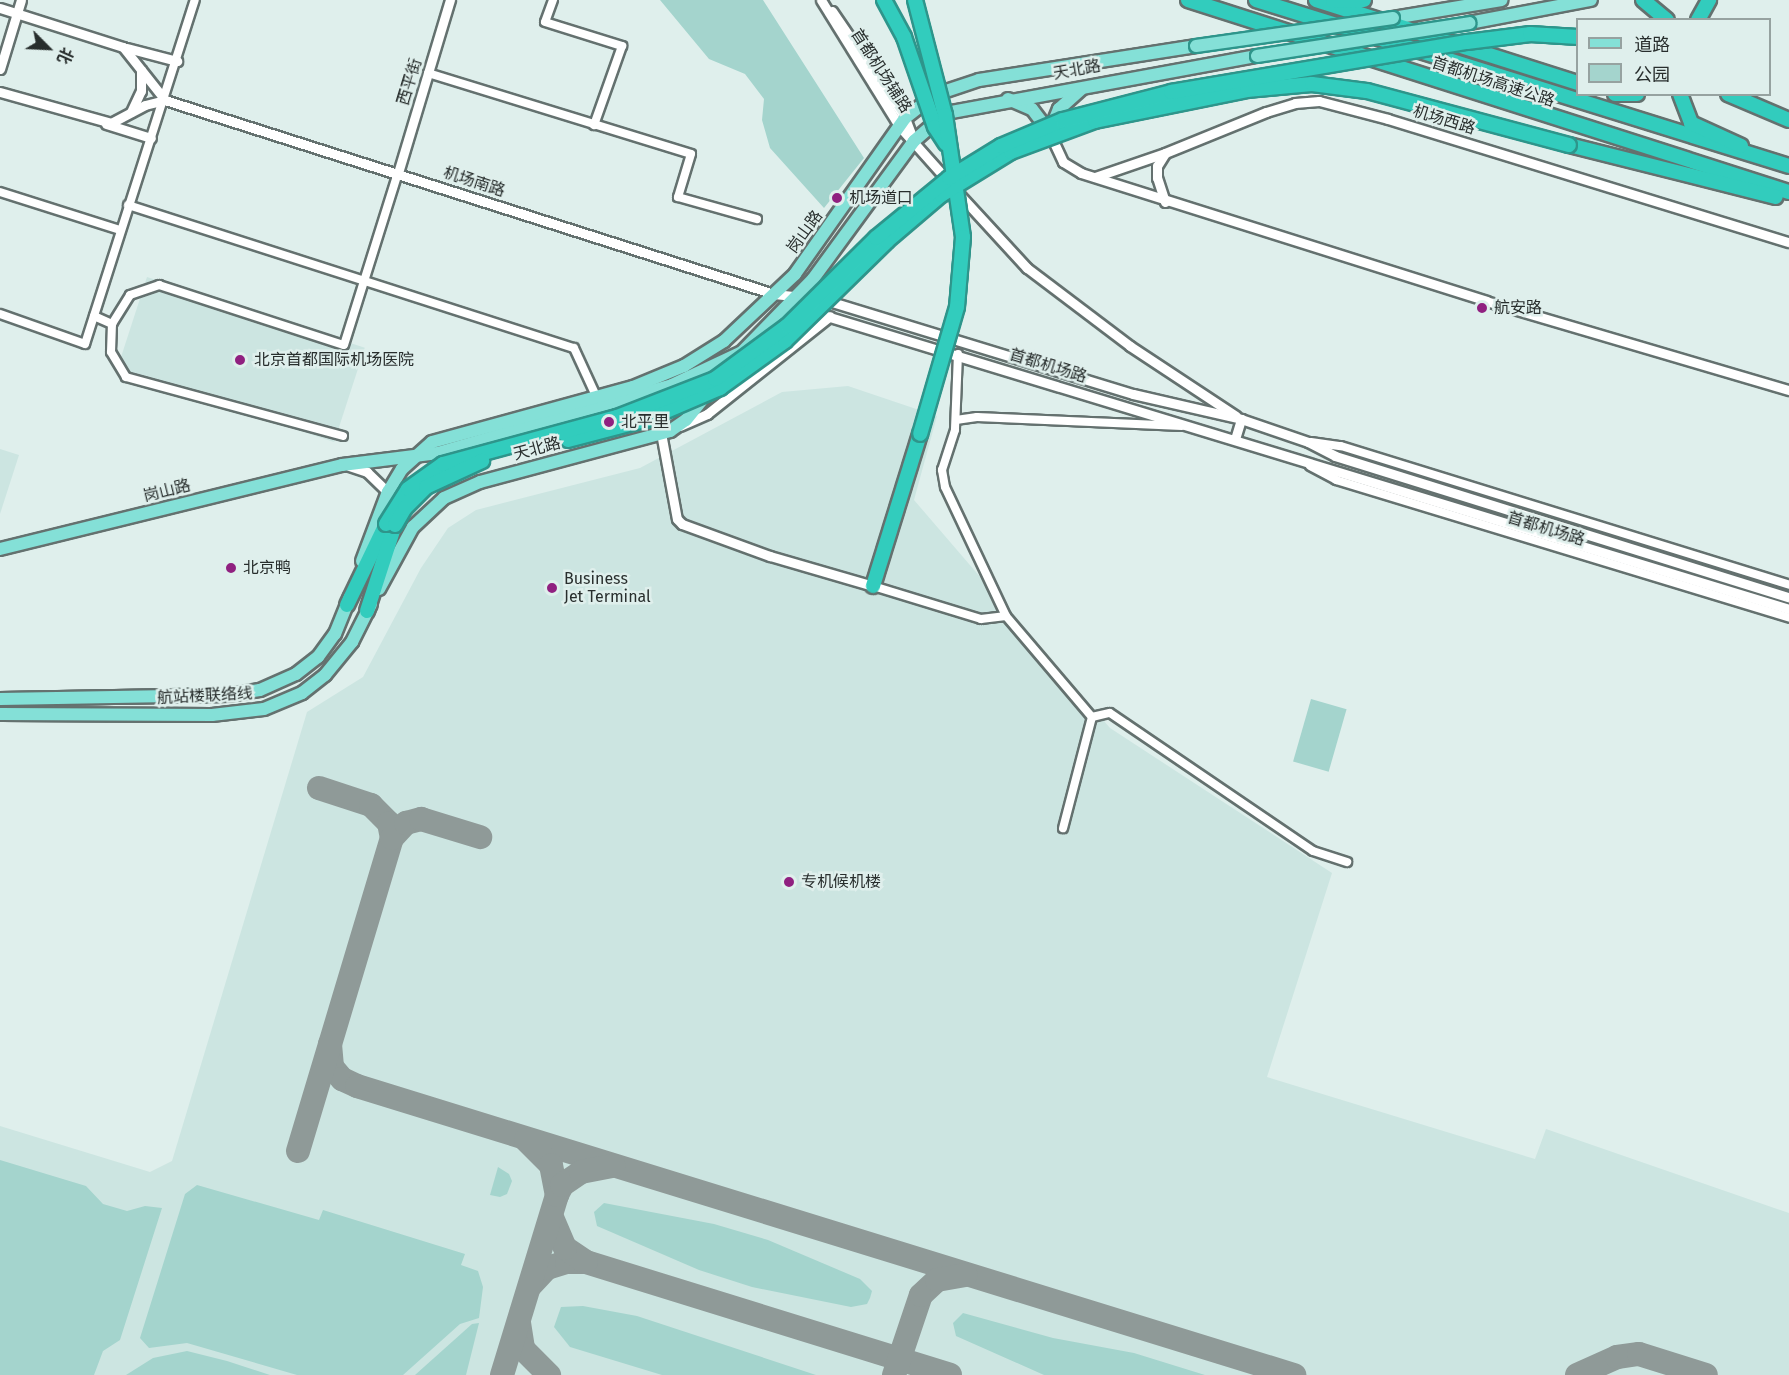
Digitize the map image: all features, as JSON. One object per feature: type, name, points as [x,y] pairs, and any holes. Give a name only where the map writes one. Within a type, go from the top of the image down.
[{"type":"highway","points":[[884,0],[912,58],[935,127],[946,144]]},
{"type":"highway","points":[[873,586],[920,434],[961,283],[960,200],[946,144],[943,106],[915,0]]},
{"type":"highway","name":"首都机场高速公路","points":[[1188,0],[1789,192]]},
{"type":"highway","name":"首都机场高速公路","points":[[1256,0],[1789,166]]},
{"type":"highway","points":[[1316,0],[1576,82]]},
{"type":"highway","points":[[1324,0],[1364,0]]},
{"type":"highway","points":[[1643,0],[1665,18]]},
{"type":"highway","points":[[1699,18],[1709,0]]},
{"type":"highway","points":[[347,605],[408,489],[443,464],[617,417],[666,401],[724,374],[787,326],[922,198],[976,160],[1045,127],[1139,99],[1364,59],[1502,36],[1576,37]]},
{"type":"highway","points":[[367,611],[390,524],[417,495],[456,470],[645,420],[720,388],[785,341],[887,241],[941,195],[993,162],[1067,130],[1183,101],[1269,87],[1312,84],[1367,91],[1789,201]]},
{"type":"highway","points":[[1681,96],[1691,123],[1766,159]]},
{"type":"highway","points":[[1733,96],[1789,120]]},
{"type":"main road","name":"天北路","points":[[902,122],[934,94],[961,84],[1502,0]]},
{"type":"main road","name":"天北路","points":[[914,141],[946,113],[1006,99],[1469,23],[1591,0]]},
{"type":"main road","points":[[1050,133],[1059,109],[1068,98],[1093,84]]},
{"type":"main road","points":[[1006,99],[1032,110],[1050,133]]},
{"type":"main road","name":"岗山路","points":[[774,294],[795,274],[902,122]]},
{"type":"main road","name":"岗山路","points":[[788,306],[914,141]]},
{"type":"main road","name":"天北路","points":[[388,492],[415,455],[432,442],[597,398],[701,357],[729,337],[774,294]]},
{"type":"main road","name":"天北路","points":[[367,611],[413,526],[444,498],[480,482],[662,433],[680,426],[727,365],[788,306]]},
{"type":"main road","name":"天北路","points":[[415,455],[438,453],[622,402],[672,385],[742,352]]},
{"type":"main road","name":"岗山路","points":[[0,549],[342,465],[415,455]]},
{"type":"main road","name":"航站楼联络线","points":[[0,699],[228,694],[260,690],[296,674],[318,657],[335,634],[388,492]]},
{"type":"main road","name":"航站楼联络线","points":[[0,714],[212,715],[264,709],[302,693],[326,675],[352,642],[367,611]]},
{"type":"street","points":[[0,69],[21,0]]},
{"type":"street","points":[[0,314],[86,344],[120,230],[165,100],[195,0]]},
{"type":"street","name":"西平街","points":[[398,173],[450,0]]},
{"type":"street","points":[[553,0],[545,22],[622,46],[594,125]]},
{"type":"street","name":"首都机场辅路","points":[[822,0],[902,122]]},
{"type":"street","points":[[0,9],[177,61]]},
{"type":"street","points":[[123,47],[165,100]]},
{"type":"street","points":[[101,122],[122,121],[129,114],[141,91],[141,70]]},
{"type":"street","points":[[428,73],[691,154],[678,197],[757,219]]},
{"type":"street","points":[[0,92],[151,138]]},
{"type":"street","points":[[129,114],[165,100]]},
{"type":"street","name":"机场南路","points":[[165,100],[774,294]]},
{"type":"street","name":"机场西路","points":[[1093,177],[1165,153],[1266,112],[1295,103],[1325,102],[1789,242]]},
{"type":"street","name":"首都机场路","points":[[902,122],[914,141],[1027,268],[1130,346],[1241,419]]},
{"type":"street","points":[[1050,133],[1063,162],[1093,177],[1165,202],[1789,390]]},
{"type":"street","points":[[1165,153],[1157,166],[1156,178],[1165,202]]},
{"type":"street","points":[[343,436],[126,377],[111,352],[112,324],[130,295],[159,285],[344,345],[398,173]]},
{"type":"street","points":[[0,192],[120,230]]},
{"type":"street","points":[[128,205],[574,348],[597,398]]},
{"type":"street","points":[[774,294],[788,306]]},
{"type":"street","name":"首都机场路","points":[[774,294],[822,299],[1133,394],[1241,419],[1308,442],[1335,456],[1789,597]]},
{"type":"street","name":"首都机场路","points":[[788,306],[958,354],[1789,609]]},
{"type":"street","points":[[94,316],[112,324]]},
{"type":"street","points":[[680,426],[707,414],[830,316]]},
{"type":"street","points":[[958,354],[956,420],[942,479],[1006,616],[1092,717]]},
{"type":"street","points":[[956,420],[977,417],[1194,426]]},
{"type":"street","points":[[1235,439],[1241,419]]},
{"type":"street","points":[[662,433],[677,519],[682,524],[770,556],[981,619],[1006,616]]},
{"type":"street","name":"首都机场路","points":[[1308,442],[1341,446],[1789,585]]},
{"type":"street","name":"首都机场路","points":[[1298,459],[1336,480],[1789,618]]},
{"type":"street","points":[[342,465],[367,472],[388,492]]},
{"type":"street","points":[[1092,717],[1110,713],[1313,851],[1347,862]]},
{"type":"street","points":[[1063,828],[1092,717]]},
{"type":"shaded area","name":"北京首都国际机场医院","points":[[147,277],[365,348],[334,442],[116,371]]},
{"type":"shaded area","points":[[848,386],[937,416],[914,500],[1110,728],[1332,873],[1267,1077],[1535,1159],[1546,1129],[1789,1213],[1789,1375],[0,1375],[0,1126],[150,1172],[172,1161],[307,712],[363,677],[421,568],[448,528],[476,510],[640,468],[782,392]]},
{"type":"shaded area","points":[[0,449],[19,455],[0,514]]},
{"type":"green space","points":[[660,0],[763,0],[864,158],[824,208],[770,148],[762,120],[764,99],[745,74],[709,59]]},
{"type":"green space","points":[[1311,699],[1347,709],[1329,772],[1293,761]]},
{"type":"green space","points":[[0,1160],[86,1186],[103,1204],[127,1211],[145,1206],[162,1208],[120,1340],[103,1351],[94,1375],[0,1375]]},
{"type":"green space","points":[[498,1167],[509,1174],[512,1181],[507,1194],[500,1197],[490,1195]]},
{"type":"green space","points":[[197,1185],[319,1220],[323,1210],[465,1254],[461,1265],[478,1271],[483,1287],[479,1318],[460,1324],[403,1375],[297,1375],[187,1343],[149,1348],[140,1338],[185,1194]]},
{"type":"green space","points":[[604,1203],[714,1224],[768,1240],[860,1279],[872,1291],[870,1298],[867,1304],[851,1307],[752,1287],[699,1270],[597,1226],[594,1212]]},
{"type":"green space","points":[[583,1306],[637,1316],[816,1375],[662,1375],[570,1347],[554,1327],[561,1307]]},
{"type":"green space","points":[[963,1313],[1053,1338],[1134,1353],[1205,1375],[1044,1375],[956,1336],[953,1323]]},
{"type":"green space","points":[[479,1323],[466,1375],[415,1375],[472,1324]]},
{"type":"green space","points":[[187,1351],[270,1375],[126,1375],[153,1358]]},
{"type":"taxiway","points":[[319,788],[371,805],[389,823],[392,838]]},
{"type":"taxiway","points":[[298,1151],[392,838],[406,823],[421,819],[480,837]]},
{"type":"taxiway","points":[[330,1044],[332,1067],[342,1079],[357,1086],[1294,1375]]},
{"type":"taxiway","points":[[526,1140],[551,1165],[557,1195]]},
{"type":"taxiway","points":[[502,1375],[562,1185],[581,1172],[613,1166]]},
{"type":"taxiway","points":[[530,1286],[547,1268],[567,1262],[586,1262],[565,1248],[552,1218]]},
{"type":"taxiway","points":[[586,1262],[950,1375]]},
{"type":"taxiway","points":[[894,1375],[921,1295],[937,1280],[966,1275]]},
{"type":"taxiway","points":[[519,1323],[523,1349],[549,1375]]},
{"type":"taxiway","points":[[1577,1375],[1617,1357],[1639,1354],[1706,1375]]},
{"type":"place","name":"机场道口","points":[[837,198]]},
{"type":"place","name":"航安路","points":[[1482,308]]},
{"type":"place","name":"北京首都国际机场医院","points":[[240,360]]},
{"type":"place","name":"北平里","points":[[609,422]]},
{"type":"place","name":"北京鸭","points":[[231,568]]},
{"type":"place","name":"Business Jet Terminal","points":[[552,588]]},
{"type":"place","name":"专机候机楼","points":[[789,882]]}]
